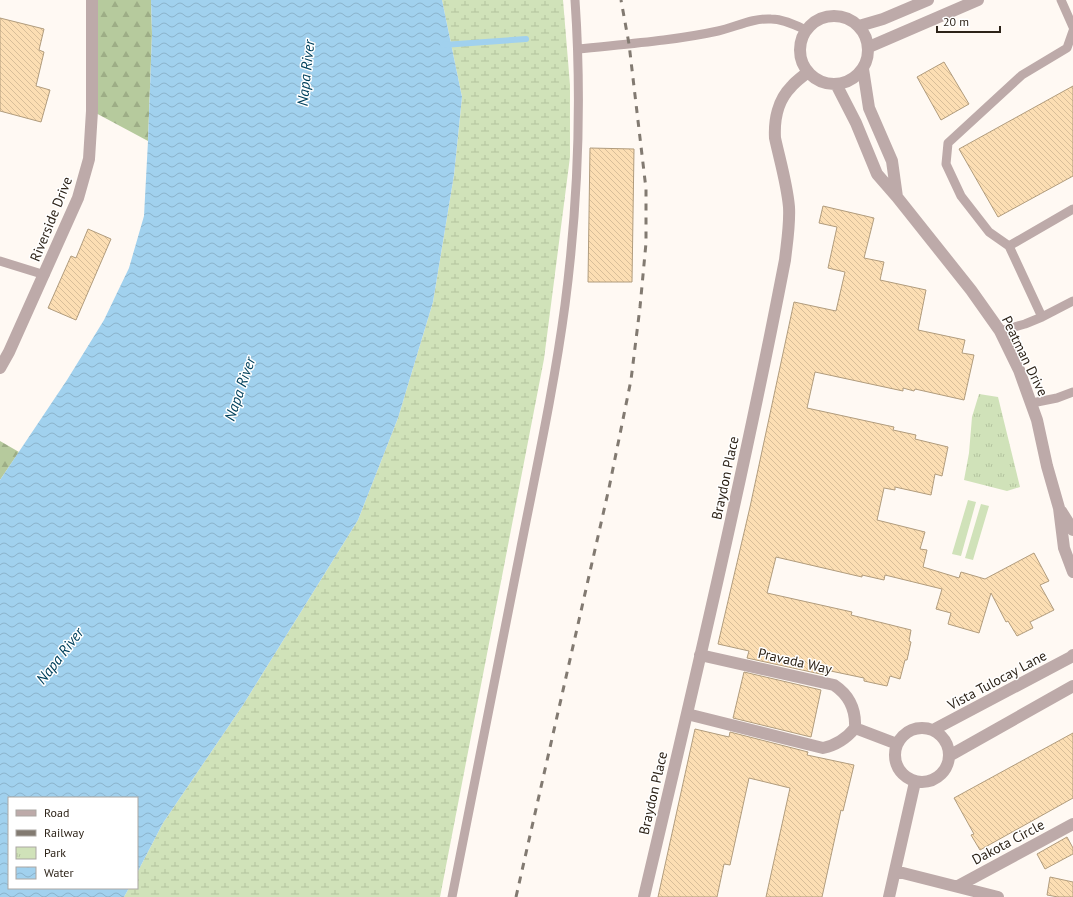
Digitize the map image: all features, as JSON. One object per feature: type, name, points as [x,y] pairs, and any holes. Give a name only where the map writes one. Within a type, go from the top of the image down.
[{"type":"street","name":"Riverside Drive","points":[[0,368],[5,351],[45,275],[78,198],[89,159],[92,111],[92,0]]},
{"type":"street","points":[[860,26],[883,19],[928,0]]},
{"type":"street","points":[[868,47],[978,0]]},
{"type":"street","points":[[832,15],[842,16],[852,20],[860,26],[866,36],[868,47],[867,59],[862,69],[851,80],[836,84],[821,81],[808,72],[804,66],[800,51],[800,44],[806,30],[813,22],[832,15]]},
{"type":"street","points":[[862,69],[868,108],[892,161],[897,197]]},
{"type":"street","name":"Braydon Place","points":[[644,897],[742,472],[785,260],[789,208],[787,190],[774,131],[777,113],[788,90],[808,72]]},
{"type":"street","name":"Peatman Drive","points":[[836,84],[856,123],[876,174],[897,197],[971,290],[1000,331],[1019,370],[1037,420],[1047,466],[1059,508],[1064,548],[1073,572]]},
{"type":"street","name":"Peatman Drive","points":[[1059,508],[1073,530]]},
{"type":"street","name":"Vista Tulocay Lane","points":[[933,730],[1071,657],[1073,654]]},
{"type":"street","name":"Pravada Way","points":[[700,655],[834,685],[843,691],[848,698],[855,720],[855,728]]},
{"type":"street","points":[[949,756],[1073,686]]},
{"type":"street","points":[[687,714],[823,748],[842,741],[855,728],[897,744]]},
{"type":"street","points":[[916,728],[933,730],[940,734],[948,748],[949,756],[947,766],[935,779],[926,782],[915,782],[902,774],[897,768],[894,752],[901,736],[908,731],[916,728]]},
{"type":"street","points":[[889,897],[915,782]]},
{"type":"street","name":"Dakota Circle","points":[[958,886],[1073,824]]},
{"type":"street","points":[[895,871],[998,897]]},
{"type":"lane","points":[[452,897],[550,398],[565,306],[574,221],[578,134],[578,49],[574,0]]},
{"type":"lane","points":[[1060,0],[1073,27]]},
{"type":"lane","points":[[578,49],[658,41],[718,31],[746,22],[763,19],[780,20],[806,30]]},
{"type":"lane","points":[[1042,317],[1009,246],[989,232],[961,196],[946,164],[948,143],[1022,75],[1067,48],[1073,31]]},
{"type":"lane","points":[[1009,246],[1073,209]]},
{"type":"lane","points":[[0,261],[45,275]]},
{"type":"lane","points":[[1000,331],[1025,324],[1073,301]]},
{"type":"lane","points":[[1032,403],[1058,398],[1073,392]]},
{"type":"green space","points":[[92,0],[151,0],[152,34],[148,141],[92,111]]},
{"type":"green space","points":[[442,0],[563,0],[570,85],[570,157],[544,359],[440,897],[124,897],[128,889],[138,889],[138,871],[163,823],[243,705],[358,520],[398,418],[433,302],[454,175],[462,97]]},
{"type":"green space","points":[[979,394],[998,397],[1020,487],[1007,491],[964,480],[969,453],[972,417]]},
{"type":"green space","points":[[0,441],[19,452],[0,480]]},
{"type":"green space","points":[[968,500],[976,502],[961,556],[952,554]]},
{"type":"green space","points":[[981,504],[989,506],[973,560],[965,558]]},
{"type":"water","name":"Napa River","points":[[151,0],[442,0],[462,97],[454,175],[433,302],[398,418],[358,520],[243,705],[163,823],[138,871],[138,797],[8,797],[8,889],[128,889],[124,897],[0,897],[0,480],[67,380],[104,320],[129,268],[144,216],[152,34]]},
{"type":"building","points":[[0,18],[44,29],[39,50],[44,52],[36,86],[50,90],[41,122],[0,111]]},
{"type":"building","points":[[944,62],[969,104],[941,120],[917,77]]},
{"type":"building","points":[[1073,86],[1073,176],[998,217],[959,149]]},
{"type":"building","points":[[590,148],[634,149],[632,282],[588,282]]},
{"type":"building","points":[[823,206],[874,218],[864,258],[884,262],[880,280],[926,290],[918,330],[965,340],[962,353],[974,355],[964,400],[915,389],[914,391],[903,388],[903,391],[815,372],[807,408],[894,427],[893,430],[916,435],[915,439],[948,447],[942,476],[935,474],[931,495],[895,487],[895,490],[884,488],[877,520],[925,532],[920,549],[927,550],[923,567],[959,578],[961,572],[985,579],[1034,553],[1049,581],[1040,585],[1054,610],[1030,622],[1033,628],[1017,636],[1008,621],[1006,622],[991,593],[979,633],[948,624],[951,613],[936,609],[942,589],[885,575],[884,580],[862,575],[862,577],[776,557],[767,593],[852,612],[851,615],[911,630],[909,641],[911,642],[907,660],[905,660],[900,679],[890,676],[887,686],[864,681],[864,678],[826,670],[825,675],[747,658],[749,651],[718,644],[750,507],[794,302],[836,311],[845,272],[828,268],[837,227],[819,223]]},
{"type":"building","points":[[88,229],[111,239],[76,320],[48,308],[71,256],[76,258]]},
{"type":"building","points":[[744,672],[821,690],[811,737],[733,718]]},
{"type":"building","points":[[695,729],[729,737],[730,732],[808,752],[807,755],[854,765],[843,811],[841,810],[822,897],[766,897],[790,788],[749,778],[730,865],[724,864],[717,897],[658,897]]},
{"type":"building","points":[[1073,733],[1073,798],[980,850],[971,835],[974,834],[954,798]]},
{"type":"building","points":[[1067,837],[1073,848],[1073,854],[1045,869],[1037,854]]},
{"type":"building","points":[[1050,877],[1073,882],[1073,897],[1047,895]]},
{"type":"waterway","points":[[443,45],[526,39]]},
{"type":"railway","points":[[516,897],[609,488],[631,380],[640,307],[646,243],[646,189],[629,44],[621,0]]}]
